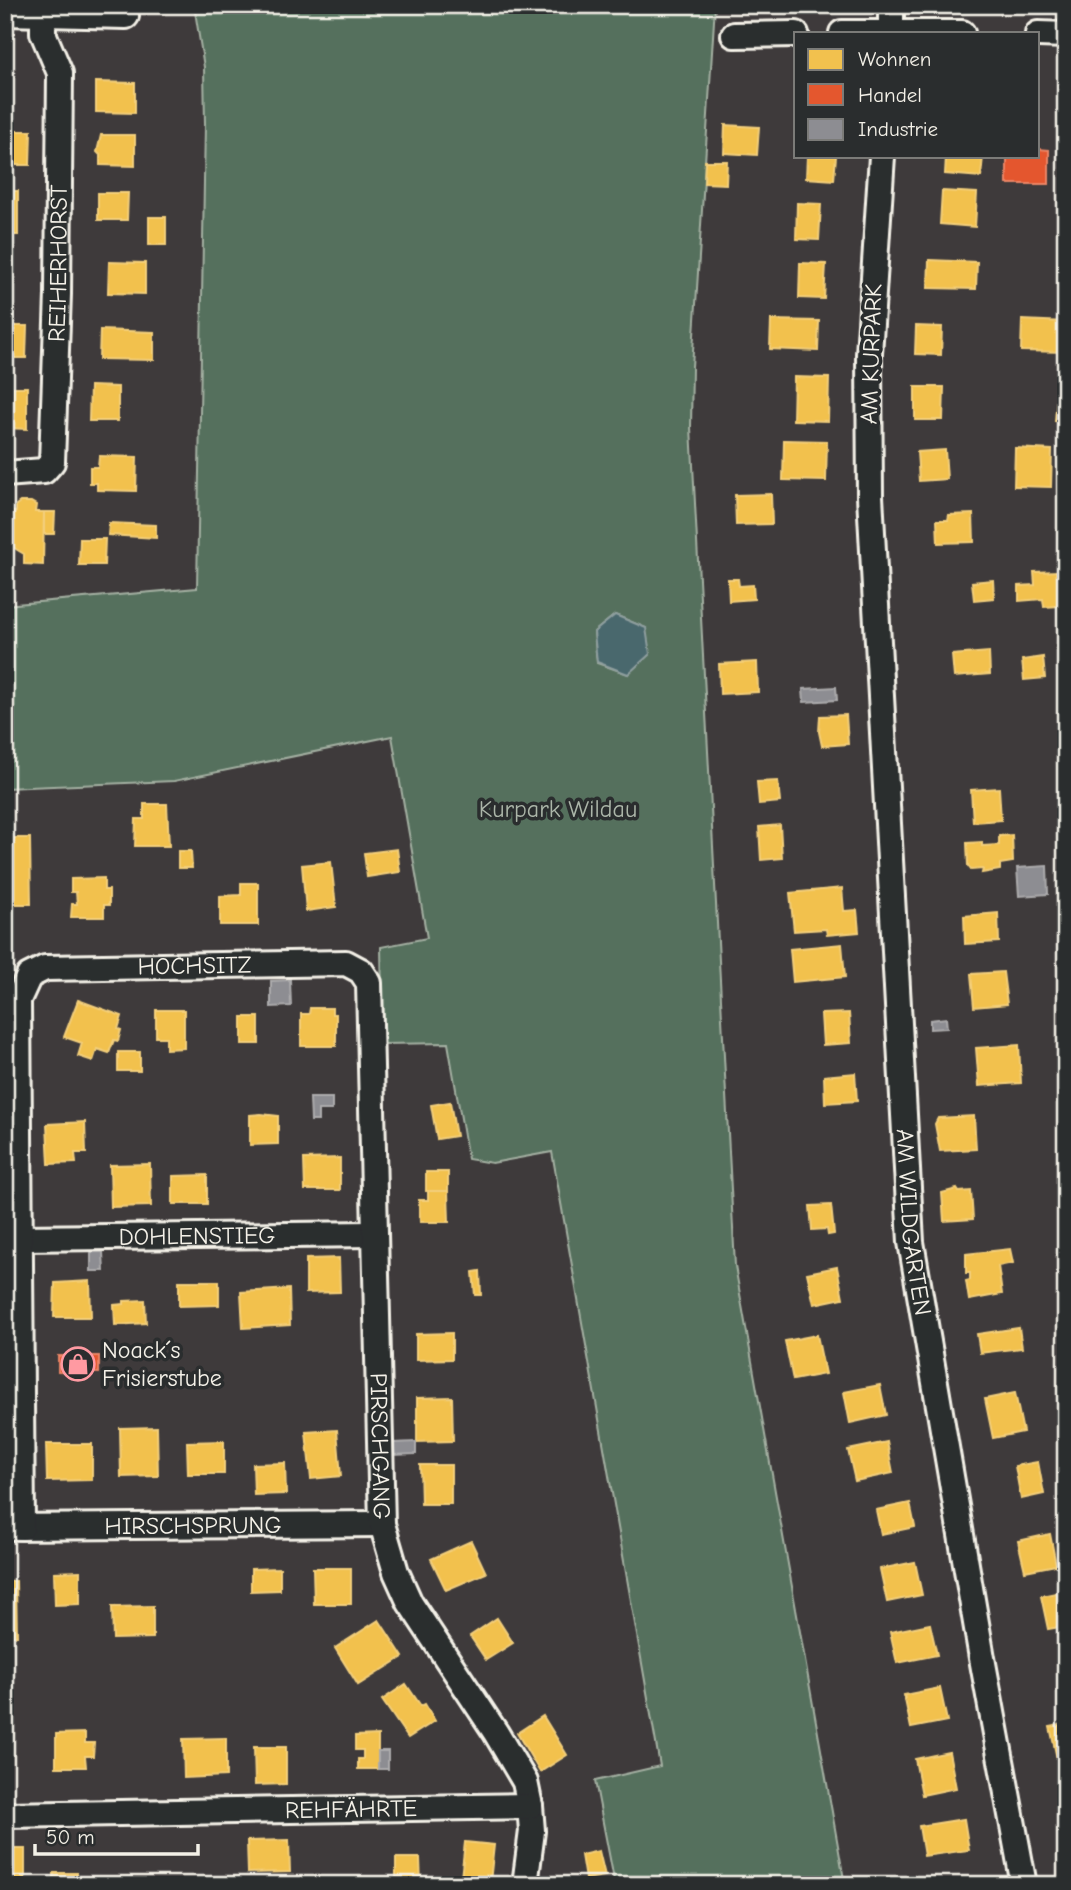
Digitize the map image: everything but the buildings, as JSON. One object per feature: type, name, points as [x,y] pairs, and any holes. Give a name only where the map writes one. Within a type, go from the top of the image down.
[{"type":"street","points":[[891,5],[891,32]]},
{"type":"street","points":[[5,13],[47,11],[126,16]]},
{"type":"street","name":"REIHERHORST","points":[[5,474],[44,471],[52,463],[58,293],[60,73],[43,33],[47,11]]},
{"type":"street","points":[[734,35],[794,34]]},
{"type":"street","points":[[1040,34],[1066,35]]},
{"type":"street","name":"AM KURPARK","points":[[873,552],[868,383],[883,158]]},
{"type":"street","name":"AM WILDGARTEN","points":[[873,552],[911,1242],[983,1665],[1024,1885]]},
{"type":"street","name":"HOCHSITZ","points":[[20,1238],[18,1000],[29,976],[45,968],[211,964],[346,963],[361,971]]},
{"type":"street","name":"PIRSCHGANG","points":[[361,971],[369,983],[371,1030],[382,1524],[396,1572],[410,1603],[525,1782],[532,1831],[525,1885]]},
{"type":"street","name":"DOHLENSTIEG","points":[[20,1238],[374,1234]]},
{"type":"street","points":[[14,1527],[20,1238]]},
{"type":"street","name":"HIRSCHSPRUNG","points":[[14,1527],[382,1524]]},
{"type":"street","name":"REHFÄHRTE","points":[[5,1815],[530,1806]]},
{"type":"green space","name":"Kurpark Wildau","points":[[194,5],[715,5],[692,367],[691,427],[735,1266],[845,1885],[615,1885],[595,1781],[660,1766],[552,1152],[492,1163],[468,1159],[448,1043],[383,1044],[381,947],[427,938],[392,736],[174,781],[5,788],[5,605],[197,588],[204,67]],"holes":[[[615,615],[646,628],[628,674],[597,663],[594,632]]]},
{"type":"water","points":[[615,615],[646,628],[650,654],[628,674],[597,662],[594,632]]},
{"type":"place","name":"Noack´s Frisierstube","points":[[78,1364]]}]
